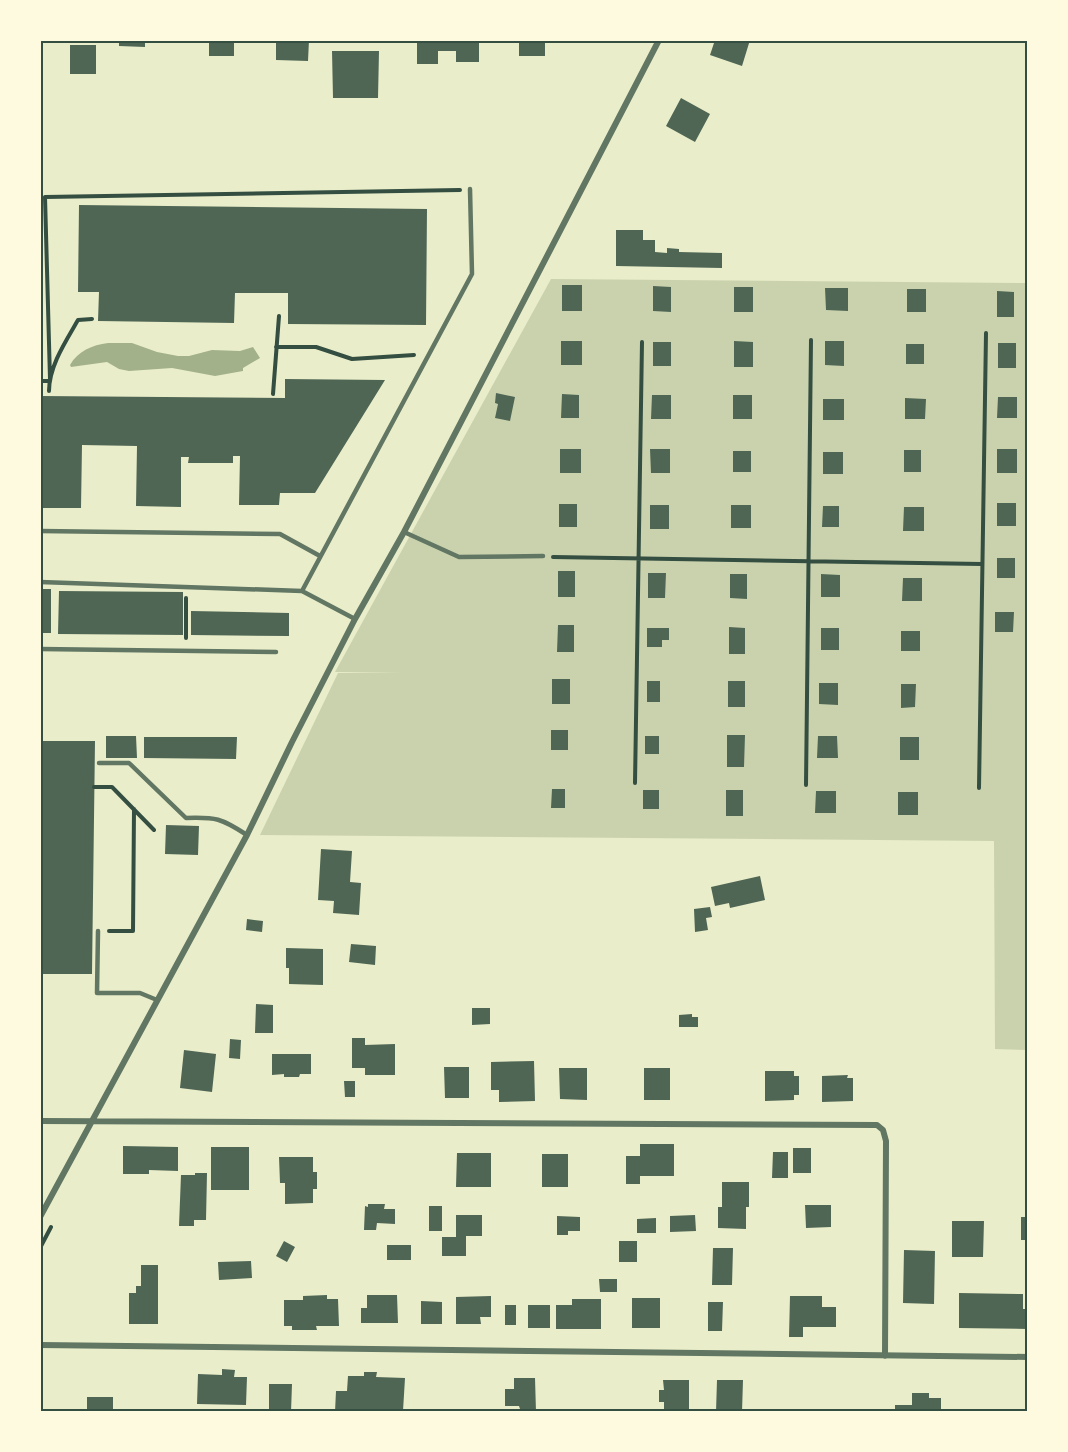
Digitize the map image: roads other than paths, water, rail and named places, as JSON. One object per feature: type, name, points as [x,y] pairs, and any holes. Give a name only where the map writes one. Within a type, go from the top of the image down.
[{"type":"street","points":[[40,1217],[247,834],[355,619],[404,532],[659,40]]},
{"type":"street","points":[[40,1121],[877,1125],[883,1130],[886,1141],[885,1356]]},
{"type":"street","points":[[40,1345],[1028,1357]]},
{"type":"lane","points":[[302,591],[471,274],[470,189]]},
{"type":"lane","points":[[40,531],[280,534],[320,556]]},
{"type":"lane","points":[[404,532],[459,557],[543,556]]},
{"type":"lane","points":[[40,582],[302,591],[355,619]]},
{"type":"lane","points":[[40,650],[276,652]]},
{"type":"lane","points":[[99,763],[129,763],[186,818],[214,818],[226,821],[247,834]]},
{"type":"lane","points":[[98,932],[97,993],[140,993],[157,1000]]}]
